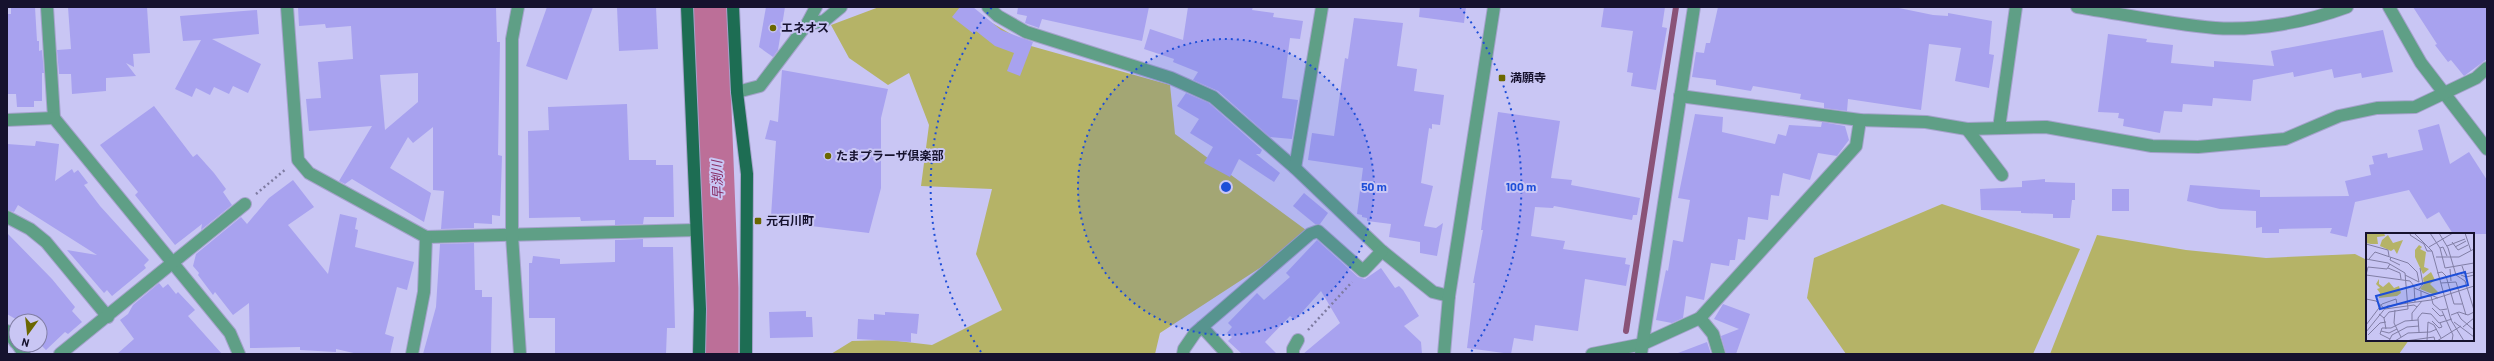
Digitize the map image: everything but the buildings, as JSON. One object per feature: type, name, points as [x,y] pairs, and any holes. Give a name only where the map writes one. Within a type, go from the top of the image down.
[{"type":"main road","points":[[688,7],[700,309],[699,354]]},
{"type":"main road","points":[[733,7],[737,92],[747,174],[746,354]]},
{"type":"street","points":[[46,7],[54,118],[230,333],[239,354]]},
{"type":"street","points":[[287,7],[298,160],[309,173],[426,237],[512,236],[696,230]]},
{"type":"street","points":[[518,7],[512,39],[512,236],[520,354]]},
{"type":"street","points":[[737,92],[760,86],[807,24],[816,7]]},
{"type":"street","points":[[807,24],[824,21],[841,7]]},
{"type":"street","points":[[988,7],[998,16],[1026,32],[1171,78],[1213,97],[1295,168],[1382,251],[1433,292],[1449,296]]},
{"type":"street","points":[[1295,168],[1322,7]]},
{"type":"street","points":[[1446,353],[1449,296],[1494,7]]},
{"type":"street","points":[[1642,349],[1694,7]]},
{"type":"street","points":[[1999,128],[2016,7]]},
{"type":"street","points":[[2076,7],[2216,28],[2272,25],[2325,15],[2347,7]]},
{"type":"street","points":[[2389,7],[2421,63],[2487,149]]},
{"type":"street","points":[[1680,96],[1860,120],[1926,122],[1966,129],[2046,127],[2152,146],[2198,147],[2285,139],[2339,116],[2377,108],[2415,107],[2476,78],[2487,68]]},
{"type":"street","points":[[7,120],[54,118]]},
{"type":"street","points":[[1592,354],[1642,349],[1700,318],[1856,146],[1860,120]]},
{"type":"street","points":[[1966,129],[2002,175]]},
{"type":"street","points":[[60,354],[108,317],[245,204]]},
{"type":"street","points":[[7,217],[30,229],[46,242],[108,317]]},
{"type":"street","points":[[1183,354],[1191,338],[1202,327],[1310,234],[1318,231],[1363,271],[1382,251]]},
{"type":"street","points":[[412,354],[424,292],[426,237]]},
{"type":"street","points":[[1700,318],[1713,334],[1719,354]]},
{"type":"street","points":[[1202,327],[1227,354]]},
{"type":"street","points":[[1294,354],[1293,348],[1298,340]]},
{"type":"path","points":[[245,204],[287,168]]},
{"type":"path","points":[[1298,340],[1363,271]]},
{"type":"shaded area","points":[[879,7],[965,7],[1031,46],[1170,85],[1175,134],[1306,230],[1266,264],[1160,333],[1155,354],[831,354],[852,341],[889,340],[932,345],[1002,310],[976,254],[992,189],[921,186],[929,125],[909,73],[888,85],[849,58],[831,25]]},
{"type":"shaded area","points":[[1942,204],[2080,249],[2033,354],[1846,354],[1807,298],[1814,258]]},
{"type":"shaded area","points":[[2097,235],[2186,250],[2266,258],[2355,254],[2366,260],[2366,341],[2408,341],[2399,354],[2050,354]]},
{"type":"waterway","name":"早渕川","points":[[710,7],[721,288],[721,354]]},
{"type":"waterway","points":[[1626,331],[1676,7]]},
{"type":"place","name":"エネオス","points":[[773,28]]},
{"type":"place","name":"満願寺","points":[[1502,78]]},
{"type":"place","name":"たまプラーザ倶楽部","points":[[828,156]]},
{"type":"place","name":"元石川町","points":[[758,221]]}]
